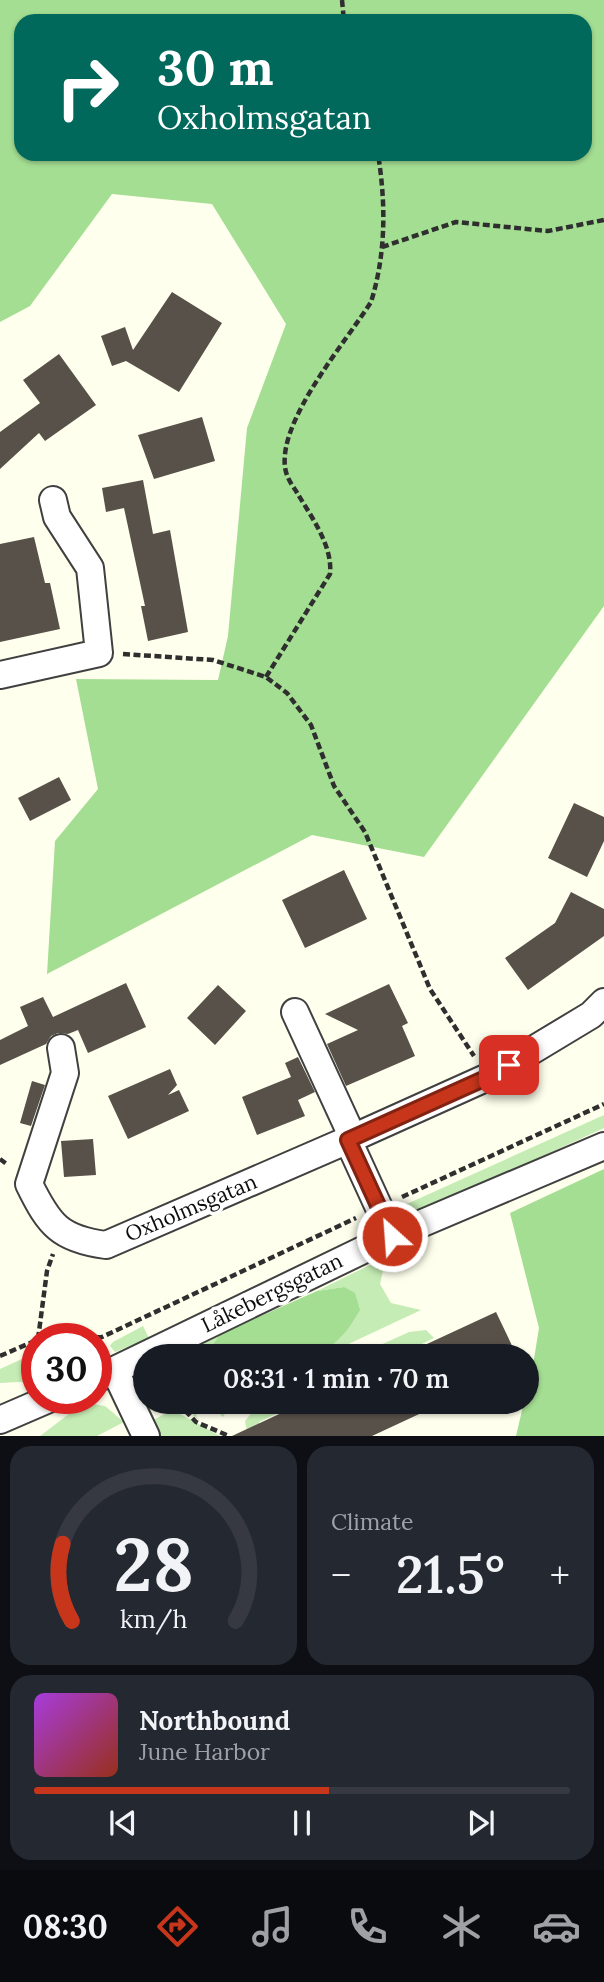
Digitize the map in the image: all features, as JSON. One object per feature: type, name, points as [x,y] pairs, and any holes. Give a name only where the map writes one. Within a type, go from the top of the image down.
[{"type":"street","points":[[0,675],[99,653],[90,568],[57,517],[52,500]]},
{"type":"street","name":"Oxholmsgatan","points":[[83,1242],[106,1245],[488,1077],[591,1015],[604,1002]]},
{"type":"street","points":[[295,1012],[392,1236]]},
{"type":"street","points":[[61,1048],[65,1073],[29,1184],[40,1206],[62,1234],[83,1242]]},
{"type":"street","name":"Låkebergsgatan","points":[[112,1372],[392,1236],[604,1146]]},
{"type":"street","points":[[112,1384],[146,1436]]},
{"type":"street","points":[[0,1420],[21,1411]]},
{"type":"path","points":[[266,677],[330,574],[332,561],[315,522],[290,482],[285,466],[288,441],[295,419],[371,302],[382,247],[384,211],[379,161]]},
{"type":"path","points":[[382,247],[456,222],[548,231],[604,220]]},
{"type":"path","points":[[99,653],[213,660],[266,677],[287,693],[311,725],[334,786],[365,832],[430,989],[488,1077]]},
{"type":"path","points":[[112,1332],[604,1104]]},
{"type":"path","points":[[40,1323],[47,1271],[55,1250],[83,1242]]},
{"type":"path","points":[[0,1356],[21,1347]]},
{"type":"path","points":[[188,1414],[196,1422],[229,1436]]},
{"type":"green space","points":[[0,0],[604,0],[604,606],[424,857],[312,835],[47,974],[55,841],[98,789],[76,679],[218,680],[228,636],[247,428],[286,324],[212,204],[112,194],[30,306],[0,322]]},
{"type":"green space","points":[[604,1115],[604,1128],[405,1219],[401,1217],[398,1208]]},
{"type":"green space","points":[[604,1169],[604,1436],[516,1436],[521,1414],[539,1414],[539,1344],[536,1344],[539,1328],[510,1213]]},
{"type":"green space","points":[[386,1257],[380,1284],[391,1303],[421,1310],[349,1344],[319,1344],[344,1287],[317,1291]]},
{"type":"green space","points":[[344,1287],[355,1293],[360,1310],[352,1324],[333,1344],[213,1344],[220,1334],[317,1291]]},
{"type":"green space","points":[[143,1326],[149,1338],[115,1352],[112,1348],[113,1342]]},
{"type":"green space","points":[[426,1330],[434,1338],[422,1344],[382,1344],[409,1332]]},
{"type":"green space","points":[[220,1334],[213,1344],[199,1344]]},
{"type":"green space","points":[[21,1359],[21,1382],[0,1383],[0,1369]]},
{"type":"green space","points":[[112,1412],[124,1422],[97,1436],[40,1436],[69,1414],[112,1414]]},
{"type":"green space","points":[[165,1414],[180,1414],[220,1436],[158,1436],[153,1420]]},
{"type":"green space","points":[[251,1414],[276,1414],[259,1422],[265,1436],[248,1436],[245,1421]]},
{"type":"building","points":[[172,292],[222,323],[179,392],[126,361],[112,366],[101,336],[125,327],[133,350]]},
{"type":"building","points":[[59,354],[96,405],[45,441],[39,433],[0,469],[0,432],[40,403],[23,380]]},
{"type":"building","points":[[202,417],[215,461],[154,479],[138,435]]},
{"type":"building","points":[[143,480],[153,534],[170,530],[188,632],[148,641],[141,606],[145,606],[124,508],[106,512],[102,488]]},
{"type":"building","points":[[34,537],[45,583],[50,583],[60,629],[0,642],[0,544]]},
{"type":"building","points":[[59,777],[71,800],[30,821],[18,798]]},
{"type":"building","points":[[574,803],[604,817],[604,841],[587,877],[548,858]]},
{"type":"building","points":[[344,870],[367,919],[305,948],[282,900]]},
{"type":"building","points":[[571,892],[604,909],[604,936],[528,990],[505,958],[555,923]]},
{"type":"building","points":[[126,983],[146,1027],[88,1053],[78,1030],[68,1034],[58,1033],[51,1036],[46,1044],[0,1065],[0,1040],[28,1026],[20,1007],[43,997],[53,1017]]},
{"type":"building","points":[[389,984],[408,1023],[402,1026],[415,1056],[346,1086],[327,1044],[358,1030],[325,1014]]},
{"type":"building","points":[[218,985],[246,1011],[215,1045],[187,1018]]},
{"type":"building","points":[[298,1057],[315,1092],[298,1100],[305,1116],[257,1135],[242,1097],[291,1077],[285,1063]]},
{"type":"building","points":[[170,1069],[177,1085],[168,1095],[179,1090],[189,1111],[128,1139],[108,1096]]},
{"type":"building","points":[[32,1081],[45,1085],[31,1126],[20,1123]]},
{"type":"building","points":[[93,1139],[96,1175],[64,1177],[61,1141]]},
{"type":"building","points":[[496,1312],[511,1344],[427,1344]]},
{"type":"building","points":[[279,1414],[419,1414],[372,1436],[232,1436]]},
{"type":"route","points":[[392,1236],[348,1140],[509,1065]]}]
